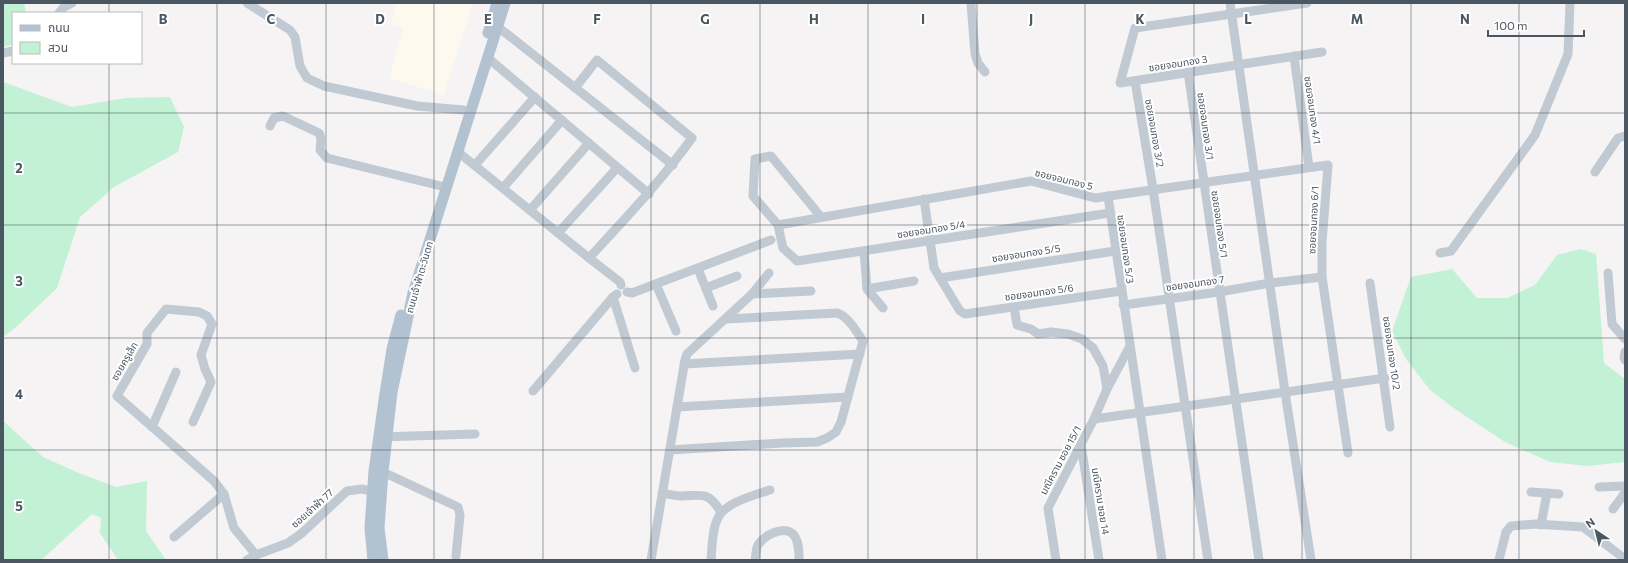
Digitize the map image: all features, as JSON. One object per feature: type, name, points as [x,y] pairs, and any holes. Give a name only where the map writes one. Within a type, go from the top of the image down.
[{"type":"main road","name":"ถนนเจ้าฟ้าตะวันตก","points":[[383,438],[412,293],[488,58],[495,24],[497,3]]},
{"type":"main road","name":"ถนนเจ้าฟ้าตะวันตก","points":[[383,560],[379,528],[379,471],[392,349],[403,304],[453,152],[464,110],[495,24],[505,3]]},
{"type":"main road","name":"ถนนเจ้าฟ้าตะวันตก","points":[[373,560],[370,528],[372,491],[379,471]]},
{"type":"street","points":[[60,12],[64,7],[72,3]]},
{"type":"street","points":[[247,3],[290,30],[296,37],[300,66],[307,78],[324,86],[417,106],[464,110]]},
{"type":"street","points":[[971,3],[975,54],[978,63],[985,72]]},
{"type":"street","points":[[1230,3],[1311,560]]},
{"type":"street","points":[[1231,14],[1307,3]]},
{"type":"street","points":[[1440,253],[1451,252],[1535,135],[1568,54],[1570,3]]},
{"type":"street","name":"ซอยจอมทอง 3","points":[[1231,14],[1135,28],[1120,83],[1322,52]]},
{"type":"street","points":[[495,24],[673,165]]},
{"type":"street","name":"ซอยจอมทอง 4/1","points":[[1294,56],[1309,167]]},
{"type":"street","points":[[488,58],[649,194]]},
{"type":"street","points":[[574,88],[597,60],[692,138],[673,165],[649,194],[589,258]]},
{"type":"street","name":"ซอยจอมทอง 3/1","points":[[1188,72],[1203,182]]},
{"type":"street","name":"ซอยจอมทอง 3/2","points":[[1135,81],[1170,298],[1208,560]]},
{"type":"street","points":[[475,165],[535,97]]},
{"type":"street","points":[[270,126],[274,118],[283,116],[319,133],[321,138],[320,150],[327,158],[441,186]]},
{"type":"street","points":[[503,188],[562,120]]},
{"type":"street","points":[[1595,172],[1618,138],[1625,136]]},
{"type":"street","points":[[530,210],[589,143]]},
{"type":"street","points":[[458,152],[620,282],[624,289],[632,293],[771,240]]},
{"type":"street","points":[[778,225],[753,196],[755,159],[770,156],[822,218]]},
{"type":"street","name":"ซอยจอมทอง 5","points":[[778,225],[1031,181],[1095,198],[1328,165]]},
{"type":"street","name":"ซอยจอมทอง 6/1","points":[[1328,165],[1322,243],[1322,277],[1348,453]]},
{"type":"street","points":[[558,233],[618,168]]},
{"type":"street","name":"ซอยจอมทอง 5/1","points":[[1203,182],[1259,560]]},
{"type":"street","name":"ซอยจอมทอง 5/3","points":[[1108,196],[1162,560]]},
{"type":"street","points":[[924,199],[934,268],[940,278]]},
{"type":"street","name":"ซอยจอมทอง 5/4","points":[[778,225],[783,248],[797,261],[1110,213]]},
{"type":"street","points":[[864,251],[867,289],[883,308]]},
{"type":"street","name":"ซอยจอมทอง 5/5","points":[[940,278],[1116,251]]},
{"type":"street","points":[[698,269],[713,306]]},
{"type":"street","points":[[650,560],[687,354],[752,294],[769,273]]},
{"type":"street","points":[[1608,273],[1612,324],[1625,339]]},
{"type":"street","points":[[706,288],[737,276]]},
{"type":"street","name":"ซอยจอมทอง 7","points":[[1123,305],[1219,292],[1270,283],[1322,277]]},
{"type":"street","name":"ซอยจอมทอง 5/6","points":[[940,278],[960,311],[965,314],[1121,291]]},
{"type":"street","points":[[867,289],[914,281]]},
{"type":"street","name":"ซอยจอมทอง 10/2","points":[[1370,283],[1385,378],[1390,427]]},
{"type":"street","points":[[656,284],[676,332]]},
{"type":"street","points":[[615,295],[623,296],[624,289]]},
{"type":"street","points":[[752,294],[810,291]]},
{"type":"street","points":[[615,295],[635,368]]},
{"type":"street","points":[[533,391],[615,295]]},
{"type":"street","points":[[1014,307],[1017,325],[1031,329],[1038,334],[1051,332],[1068,334],[1082,339],[1093,348],[1103,366],[1107,389]]},
{"type":"street","name":"ซอยครูเล็ก","points":[[193,422],[211,382],[201,356],[212,324],[207,316],[199,312],[166,309],[147,333],[147,344],[117,396],[214,481],[224,494],[234,528],[256,555]]},
{"type":"street","points":[[670,450],[817,442],[836,432],[841,422],[860,354],[862,341],[852,325],[842,315],[837,313],[726,318]]},
{"type":"street","name":"มณีคราม ซอย 15/1","points":[[1056,560],[1048,508],[1130,346]]},
{"type":"street","points":[[1625,352],[1625,360]]},
{"type":"street","points":[[684,364],[860,354]]},
{"type":"street","points":[[152,426],[176,372]]},
{"type":"street","points":[[1094,419],[1385,378]]},
{"type":"street","points":[[677,407],[848,397]]},
{"type":"street","points":[[383,438],[475,434]]},
{"type":"street","name":"มณีคราม ซอย 14","points":[[1081,445],[1099,560]]},
{"type":"street","points":[[379,471],[458,507],[460,515],[456,556]]},
{"type":"street","points":[[1599,487],[1625,486]]},
{"type":"street","name":"ซอยเจ้าฟ้า 77","points":[[247,560],[288,543],[302,533],[347,491],[362,489],[372,491]]},
{"type":"street","points":[[711,560],[716,520],[721,512],[749,496],[770,490]]},
{"type":"street","points":[[1531,492],[1559,494]]},
{"type":"street","points":[[662,493],[681,496],[695,494],[705,496],[714,500],[721,512]]},
{"type":"street","points":[[1541,525],[1547,493]]},
{"type":"street","points":[[1612,509],[1625,493]]},
{"type":"street","points":[[174,537],[224,494]]},
{"type":"street","points":[[1499,560],[1506,532],[1511,526],[1535,524],[1583,527],[1625,559]]},
{"type":"street","points":[[755,560],[757,547],[764,538],[770,534],[781,531],[788,532],[794,536],[797,542],[799,560]]},
{"type":"shaded area","points":[[396,3],[473,3],[444,95],[389,78],[403,28],[391,24]]},
{"type":"green space","points":[[3,3],[24,3],[26,12],[12,12],[12,44],[3,47]]},
{"type":"green space","points":[[3,82],[72,107],[126,98],[170,97],[184,127],[178,152],[114,187],[80,217],[57,288],[16,327],[3,337]]},
{"type":"green space","points":[[1581,249],[1596,254],[1604,363],[1625,379],[1625,462],[1588,466],[1550,462],[1505,442],[1455,409],[1430,390],[1406,359],[1392,331],[1411,277],[1452,269],[1477,298],[1507,298],[1535,285],[1557,255]]},
{"type":"green space","points":[[3,421],[43,457],[74,471],[116,487],[147,481],[146,531],[166,560],[118,560],[100,533],[101,518],[92,514],[41,560],[3,560]]}]
